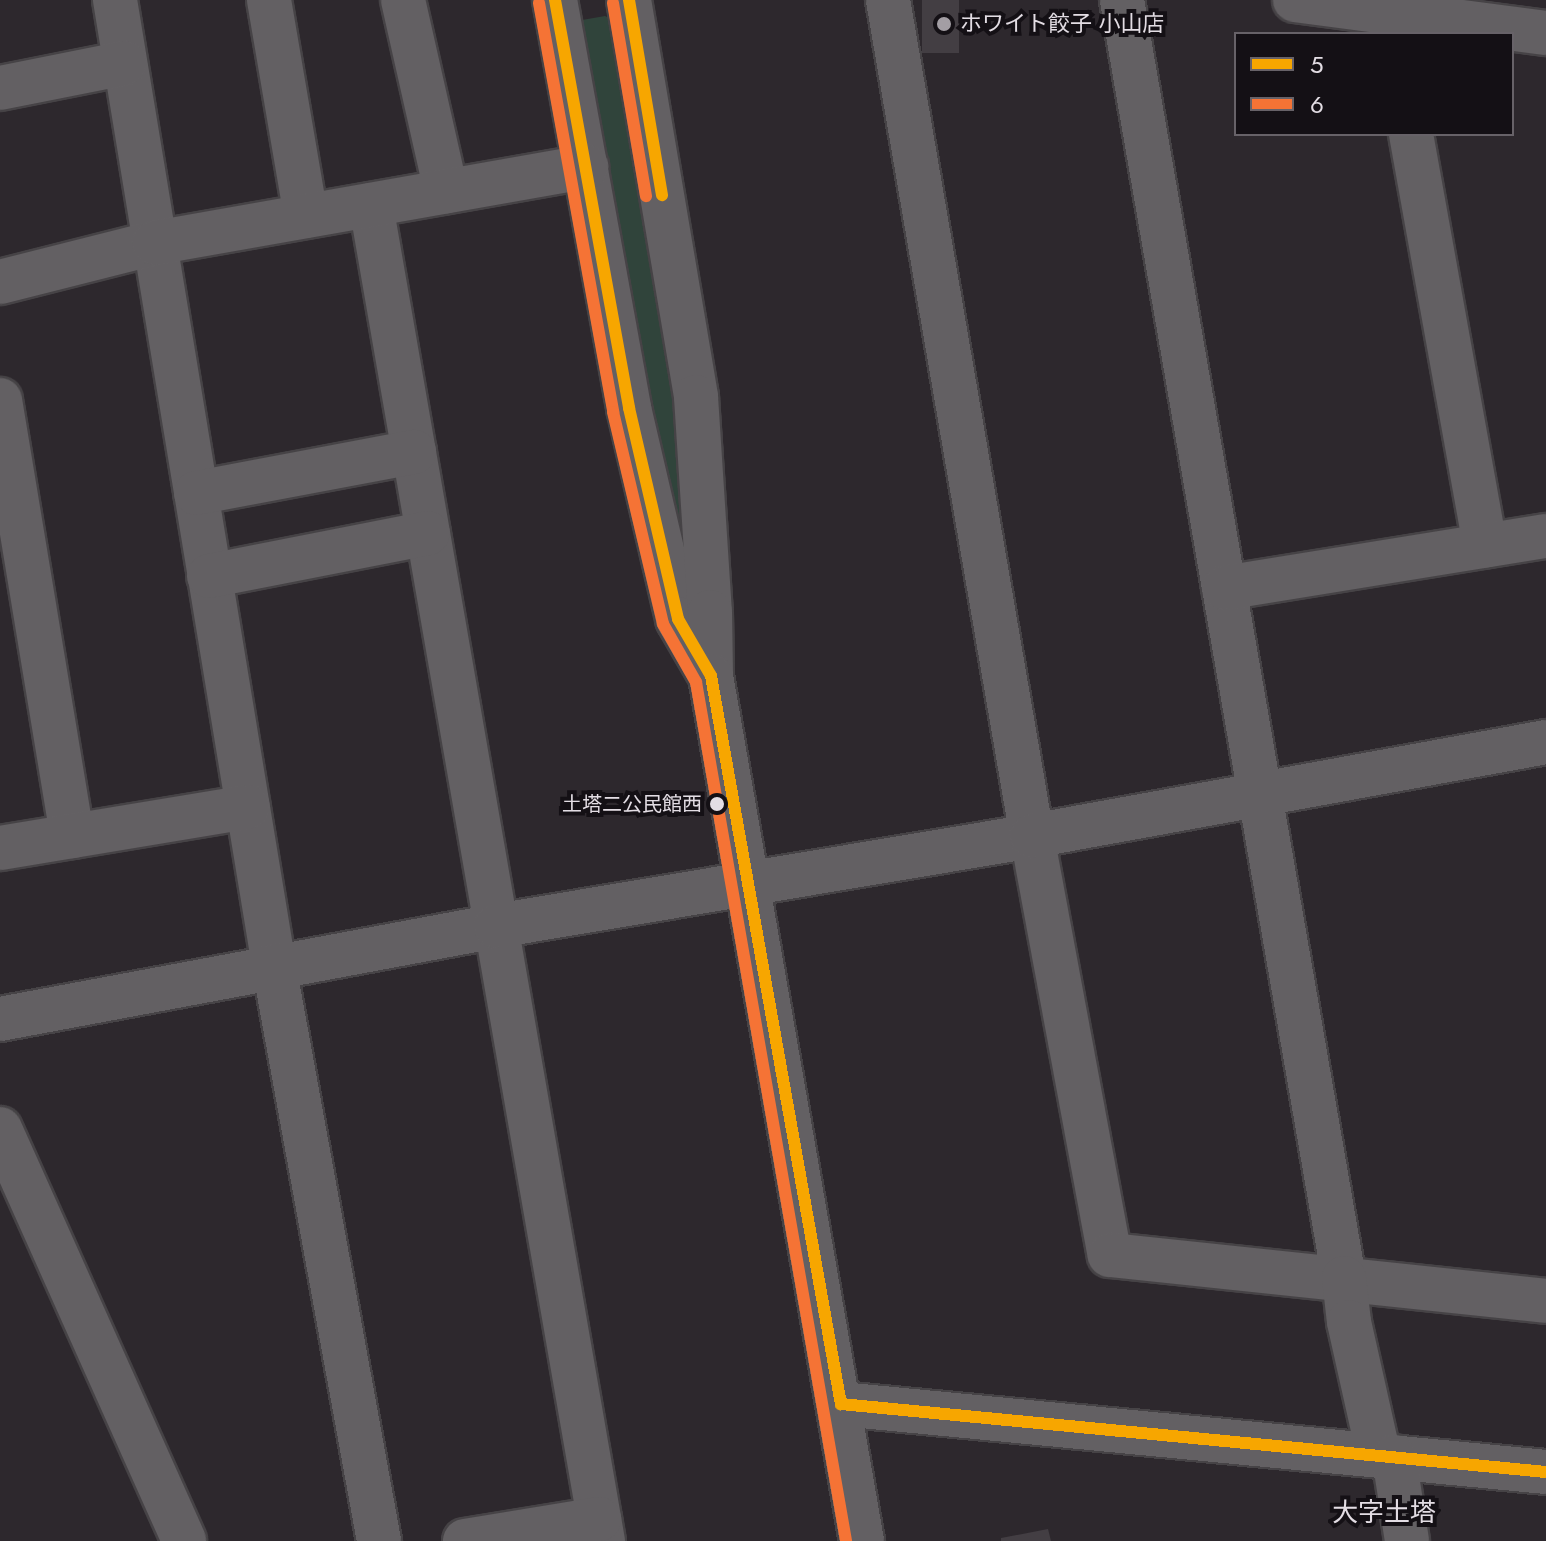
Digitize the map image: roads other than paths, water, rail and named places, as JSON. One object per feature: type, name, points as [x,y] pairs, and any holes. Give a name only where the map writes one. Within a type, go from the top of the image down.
[{"type":"street","points":[[115,0],[274,966],[379,1541]]},
{"type":"street","points":[[269,0],[306,216]]},
{"type":"street","points":[[403,0],[446,191]]},
{"type":"street","points":[[555,0],[629,408],[678,619],[711,676]]},
{"type":"street","points":[[629,0],[696,397],[710,612],[711,676],[841,1404],[862,1541]]},
{"type":"street","points":[[888,0],[1032,836],[1110,1255],[1546,1301]]},
{"type":"street","points":[[1122,0],[1344,1278],[1349,1322],[1407,1541]]},
{"type":"street","points":[[1295,0],[1391,23],[1546,33]]},
{"type":"street","points":[[0,88],[125,63]]},
{"type":"street","points":[[1411,136],[1485,545]]},
{"type":"street","points":[[0,282],[154,243],[586,167]]},
{"type":"street","points":[[371,205],[601,1530],[465,1541]]},
{"type":"street","points":[[0,400],[72,836]]},
{"type":"street","points":[[196,493],[414,452]]},
{"type":"street","points":[[209,576],[428,533]]},
{"type":"street","points":[[1224,588],[1546,536]]},
{"type":"street","points":[[0,1019],[496,926],[1032,836],[1546,742]]},
{"type":"street","points":[[0,848],[248,807]]},
{"type":"street","points":[[0,1129],[184,1541]]},
{"type":"street","points":[[841,1404],[1546,1472]]},
{"type":"place","name":"ホワイト餃子 小山店","points":[[944,24]]},
{"type":"place","name":"土塔二公民館西","points":[[717,804]]},
{"type":"district","name":"大字土塔","points":[[1384,1513]]}]
